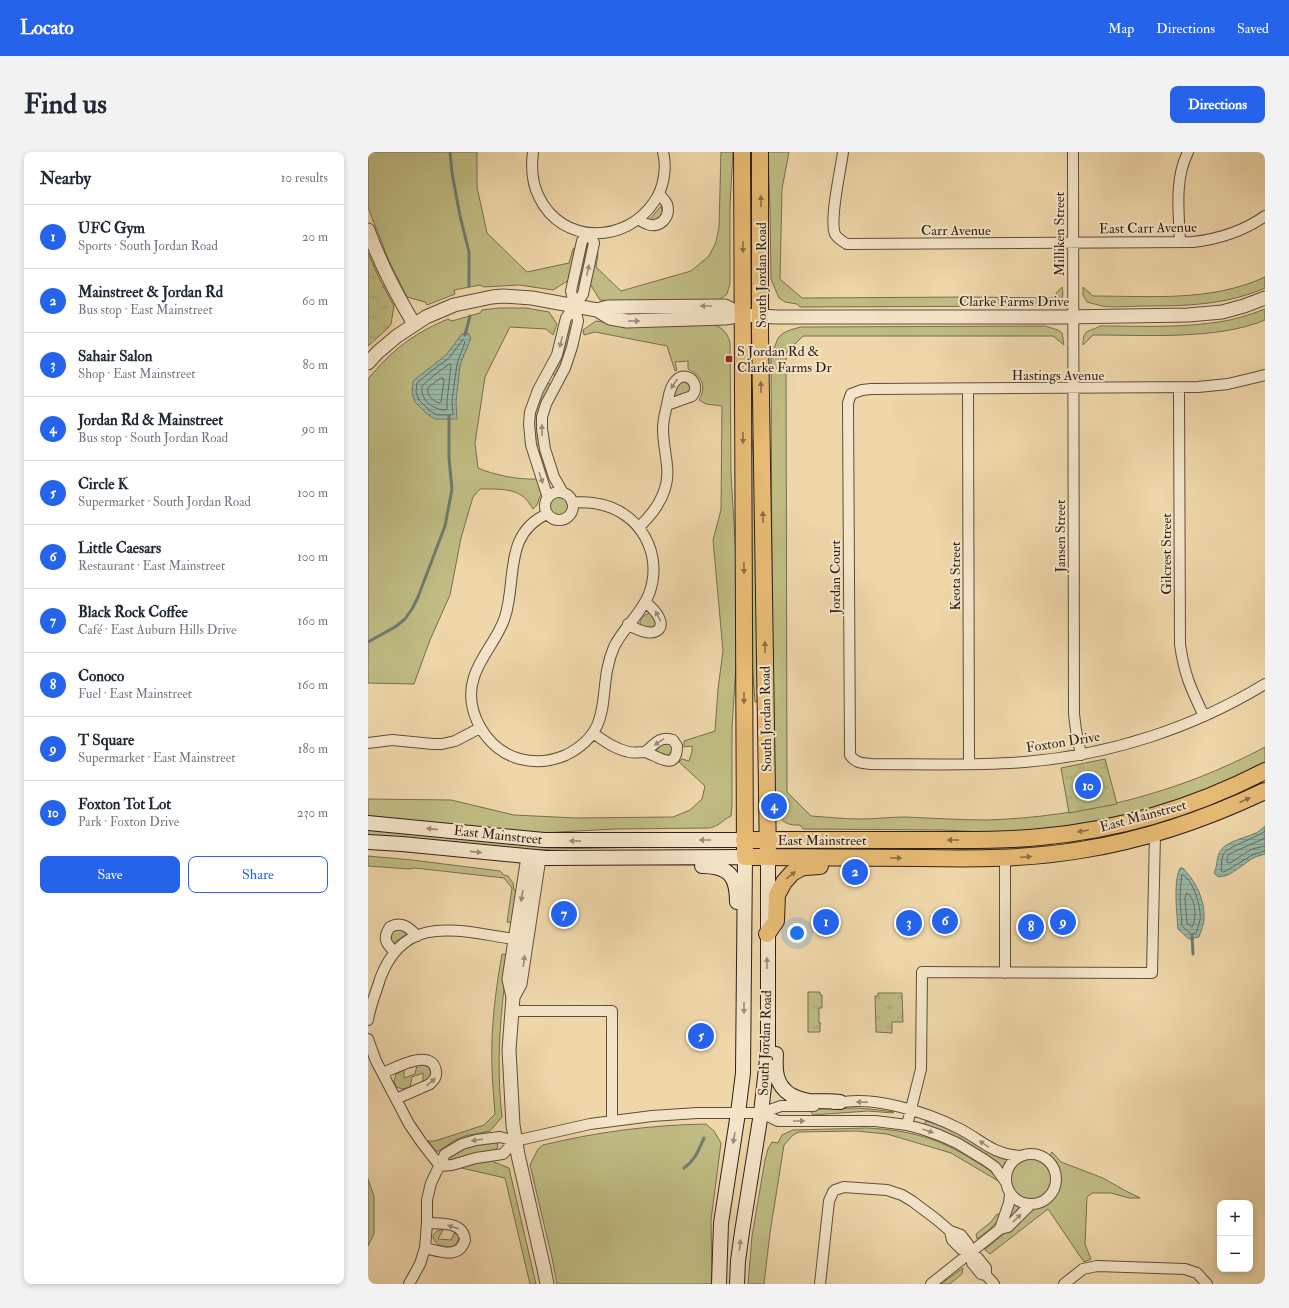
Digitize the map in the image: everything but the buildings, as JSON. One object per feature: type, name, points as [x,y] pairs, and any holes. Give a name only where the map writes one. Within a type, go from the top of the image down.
[{"type":"main road","name":"South Jordan Road","points":[[719,1284],[721,1223],[738,1114],[744,1056],[745,857],[742,152]]},
{"type":"main road","name":"South Jordan Road","points":[[737,1284],[738,1261],[742,1232],[761,1113],[767,1057],[768,1024],[768,840],[760,152]]},
{"type":"main road","name":"East Mainstreet","points":[[368,823],[551,840],[1009,840],[1100,829],[1135,821],[1181,807],[1235,786],[1265,771]]},
{"type":"main road","points":[[1155,834],[1160,822],[1223,800],[1228,797],[1235,786]]},
{"type":"main road","name":"East Mainstreet","points":[[368,842],[402,844],[534,858],[1005,858],[1037,856],[1081,850],[1155,834],[1206,817],[1265,791]]},
{"type":"main road","points":[[622,858],[640,867],[715,866],[727,871],[735,883],[737,897],[737,934],[744,948]]},
{"type":"main road","points":[[767,934],[776,921],[776,905],[779,890],[792,873],[805,867],[846,866],[869,858]]},
{"type":"main road","points":[[768,1024],[776,1043],[776,1076],[783,1089],[801,1100],[840,1102]]},
{"type":"street","points":[[533,152],[533,178],[537,192],[543,204],[552,215],[564,224],[589,233],[599,234],[618,230],[633,224],[650,208],[659,194],[664,173],[663,152]]},
{"type":"street","name":"Carr Avenue","points":[[843,152],[834,216],[835,234],[840,240],[847,244],[1074,243]]},
{"type":"street","name":"Milliken Street","points":[[1073,152],[1073,316]]},
{"type":"street","points":[[1180,242],[1180,176],[1181,168],[1188,152]]},
{"type":"street","points":[[639,219],[647,224],[656,225],[667,218],[667,204],[659,194]]},
{"type":"street","name":"East Carr Avenue","points":[[1074,243],[1203,241],[1222,237],[1242,229],[1265,216]]},
{"type":"street","points":[[368,230],[396,294],[414,324]]},
{"type":"street","points":[[563,493],[554,494],[548,498],[545,506],[547,514],[554,519],[562,520],[567,518],[572,511],[572,502],[567,495],[563,493],[554,477],[544,449],[542,429],[543,411],[548,398],[568,360],[575,335],[578,321],[571,291],[582,241],[589,233]]},
{"type":"street","name":"Clarke Farms Drive","points":[[368,363],[387,344],[414,324],[435,313],[454,305],[503,296],[532,298],[597,310],[610,318],[627,321],[725,318],[743,315],[1177,316],[1207,314],[1233,309],[1265,298]]},
{"type":"street","points":[[548,498],[530,438],[530,412],[538,390],[560,347],[566,318],[574,306]]},
{"type":"street","name":"Jansen Street","points":[[1073,316],[1074,714],[1081,755]]},
{"type":"street","name":"Hastings Avenue","points":[[851,394],[862,390],[1179,388],[1228,384],[1265,375]]},
{"type":"street","points":[[546,376],[557,382]]},
{"type":"street","name":"Gilcrest Street","points":[[1179,388],[1180,644],[1188,681],[1204,716]]},
{"type":"street","name":"Keota Street","points":[[968,389],[969,764]]},
{"type":"street","name":"Jordan Court","points":[[851,394],[848,403],[850,755],[853,760]]},
{"type":"street","points":[[639,527],[656,507],[667,483],[668,466],[663,428],[667,405]]},
{"type":"street","points":[[533,452],[544,449]]},
{"type":"street","points":[[547,514],[533,522],[523,534],[516,547],[513,559],[510,594],[505,617],[497,636],[474,677],[472,684],[474,713],[480,728],[491,742],[506,753],[520,759],[536,761],[550,760],[568,754],[583,744],[593,733],[603,709],[605,681],[609,661],[615,644],[645,602],[652,582],[653,560],[648,543],[639,527],[632,520],[618,510],[604,505],[591,502],[572,502]]},
{"type":"street","points":[[628,624],[638,630],[649,633],[657,631],[660,628],[662,622],[660,617],[654,609],[645,602]]},
{"type":"street","name":"Foxton Drive","points":[[853,760],[871,764],[969,764],[1024,762],[1081,755],[1148,738],[1204,716],[1265,684]]},
{"type":"street","points":[[368,743],[392,740],[442,744],[455,741],[480,728]]},
{"type":"street","points":[[593,733],[608,744],[622,750],[645,752]]},
{"type":"street","points":[[907,1124],[920,1078],[922,1064],[922,972],[1152,973],[1155,834]]},
{"type":"street","points":[[513,997],[509,979],[515,940],[534,858]]},
{"type":"street","points":[[534,858],[520,984],[513,997],[511,1011],[509,1068],[515,1141],[547,1284]]},
{"type":"street","points":[[1005,858],[1005,973]]},
{"type":"street","points":[[395,952],[386,942],[385,935],[390,927],[399,924],[404,925],[410,928],[417,936]]},
{"type":"street","points":[[368,1020],[383,972],[395,952],[405,942],[417,936],[446,930],[515,940]]},
{"type":"street","points":[[511,1011],[612,1011],[612,1120]]},
{"type":"street","points":[[368,1039],[372,1051],[409,1124],[440,1166]]},
{"type":"street","points":[[383,1072],[419,1060],[430,1060],[434,1064],[436,1072],[434,1081],[396,1099]]},
{"type":"street","points":[[409,1284],[420,1264],[425,1248],[428,1194],[434,1175],[445,1154],[462,1144],[476,1140],[500,1137],[515,1141],[612,1120],[674,1114],[761,1113],[781,1106],[829,1105],[840,1102],[874,1103],[911,1110],[934,1118],[960,1129],[997,1152],[1008,1155],[1020,1156],[1032,1154],[1044,1157],[1052,1164],[1056,1174],[1056,1185],[1051,1195],[1042,1202],[1031,1204],[1019,1202],[1010,1194],[1005,1181],[996,1167],[958,1143],[939,1135],[907,1124],[863,1120],[778,1121],[761,1113]]},
{"type":"street","points":[[440,1166],[452,1165],[476,1158],[503,1154],[515,1141]]},
{"type":"street","points":[[1005,1181],[1009,1166],[1020,1156]]},
{"type":"street","points":[[820,1284],[829,1201],[833,1192],[840,1188],[849,1187],[887,1190],[897,1193],[912,1201],[950,1231],[961,1235],[968,1244],[972,1263],[981,1274],[986,1275],[994,1284]]},
{"type":"street","points":[[1000,1229],[1007,1209],[1010,1194]]},
{"type":"street","points":[[931,1284],[1000,1229],[1008,1227],[1031,1204]]},
{"type":"street","points":[[425,1248],[453,1253],[461,1248],[465,1240],[462,1230],[457,1227],[452,1225],[427,1223]]},
{"type":"street","points":[[1064,1284],[1084,1270],[1097,1266],[1185,1269],[1197,1274],[1207,1284]]},
{"type":"green space","points":[[368,152],[477,152],[477,187],[487,233],[527,272],[569,263],[575,247],[569,280],[553,290],[519,285],[484,287],[480,285],[454,290],[455,294],[427,305],[425,302],[407,297],[389,261],[369,210]]},
{"type":"green space","points":[[721,152],[733,152],[730,205],[730,283],[727,294],[719,300],[631,303],[600,300],[590,284],[597,249],[598,254],[596,267],[621,291],[691,271],[709,256],[716,242],[719,227]]},
{"type":"green space","points":[[749,152],[754,152],[753,281]]},
{"type":"green space","points":[[768,152],[789,152],[782,189],[780,279],[802,298],[1052,298],[1062,287],[1063,296],[1059,301],[1046,306],[800,307],[797,304],[785,302],[779,298],[771,279]]},
{"type":"green space","points":[[661,206],[663,214],[661,217],[653,220],[650,219]]},
{"type":"green space","points":[[585,247],[588,248],[581,284],[578,284]]},
{"type":"green space","points":[[368,253],[394,306],[391,324],[368,346]]},
{"type":"green space","points":[[1265,277],[1265,288],[1250,294],[1221,301],[1191,305],[1106,307],[1087,302],[1083,295],[1083,287],[1093,296],[1159,297],[1202,294],[1224,291]]},
{"type":"green space","points":[[499,308],[526,308],[549,312],[557,324],[553,335],[546,329],[510,327],[485,377],[475,443],[478,468],[491,473],[522,479],[537,479],[542,495],[540,496],[537,505],[533,509],[525,498],[512,491],[501,489],[480,489],[473,497],[461,538],[450,595],[430,640],[414,684],[368,683],[368,379],[386,359],[404,343],[424,330],[448,319],[452,321],[480,313],[482,310]]},
{"type":"green space","points":[[1265,309],[1265,320],[1225,331],[1203,334],[1157,336],[1093,335],[1083,345],[1085,333],[1100,326],[1197,325],[1232,320]]},
{"type":"green space","points":[[596,321],[610,323],[711,324],[718,326],[723,330],[730,342],[731,474],[737,573],[737,649],[732,728],[731,816],[718,825],[709,828],[616,829],[539,833],[368,817],[368,799],[451,800],[514,815],[576,818],[673,817],[690,810],[702,799],[705,786],[679,762],[682,759],[689,761],[692,752],[692,746],[684,747],[684,741],[715,731],[723,651],[713,540],[721,510],[722,406],[706,404],[699,400],[703,390],[700,378],[688,369],[688,361],[675,362],[677,370],[675,371],[667,346],[595,332],[584,335],[583,330]]},
{"type":"green space","points":[[1045,326],[1058,330],[1062,333],[1064,345],[1053,336],[803,336],[786,353],[787,792],[811,816],[860,819],[905,817],[987,820],[1023,818],[1095,808],[1165,790],[1232,763],[1265,747],[1265,764],[1223,784],[1151,809],[1091,824],[1006,833],[942,830],[803,829],[800,825],[785,822],[782,820],[773,803],[771,353],[778,339],[786,332],[801,327]]},
{"type":"green space","points":[[569,327],[572,329],[564,360],[556,375],[554,375],[553,372]]},
{"type":"green space","points":[[680,382],[685,382],[688,384],[689,392],[674,398],[677,386]]},
{"type":"green space","points":[[548,383],[550,386],[543,406],[538,446],[536,445],[534,428],[535,413],[543,391]]},
{"type":"green space","points":[[749,402],[755,476],[759,702],[755,702],[750,633]]},
{"type":"green space","points":[[559,496],[566,499],[569,506],[566,513],[559,516],[552,513],[549,506],[552,499]]},
{"type":"green space","points":[[650,613],[656,619],[657,624],[653,628],[640,626],[642,618]]},
{"type":"green space","points":[[664,743],[670,744],[672,748],[671,753],[666,756],[655,752],[655,750]]},
{"type":"green space","points":[[1105,759],[1117,804],[1069,813],[1061,768]]},
{"type":"green space","points":[[1149,824],[1149,828],[1097,841],[1011,852],[925,852],[1029,845]]},
{"type":"green space","points":[[368,829],[532,846],[709,846],[551,849],[527,851],[368,836]]},
{"type":"green space","points":[[368,856],[500,871],[504,875],[508,876],[513,883],[514,890],[518,891],[514,923],[507,922],[512,888],[504,878],[415,868],[409,869],[368,866]]},
{"type":"green space","points":[[399,929],[406,932],[406,934],[394,943],[391,941],[392,934]]},
{"type":"green space","points":[[502,954],[509,955],[501,1016],[499,1056],[502,1117],[490,1131],[465,1136],[455,1140],[439,1151],[436,1151],[428,1141],[435,1141],[484,1125],[495,1114],[492,1040],[493,1018]]},
{"type":"green space","points":[[808,992],[820,992],[820,995],[822,995],[822,1008],[819,1008],[819,1023],[821,1023],[820,1032],[808,1032]]},
{"type":"green space","points":[[878,993],[902,993],[903,1022],[892,1022],[892,1033],[876,1032],[875,996],[878,996]]},
{"type":"green space","points":[[423,1064],[429,1067],[431,1073],[429,1079],[423,1082],[423,1073],[412,1077],[410,1087],[403,1089],[396,1087],[394,1081],[396,1074],[404,1070],[404,1078],[415,1074],[417,1065]]},
{"type":"green space","points":[[857,1108],[894,1112],[868,1111],[813,1115],[811,1112],[813,1109]]},
{"type":"green space","points":[[926,1121],[948,1129],[988,1151],[1009,1160],[1004,1171],[924,1125]]},
{"type":"green space","points":[[706,1124],[714,1131],[721,1143],[711,1220],[712,1284],[557,1284],[530,1165],[538,1149],[543,1145],[583,1136],[664,1126]]},
{"type":"green space","points":[[867,1128],[910,1133],[949,1146],[986,1168],[998,1178],[1000,1182],[951,1153],[887,1134],[856,1131],[799,1132],[793,1135],[784,1145],[770,1233],[764,1284],[748,1284],[752,1236],[765,1160],[772,1142],[778,1143],[782,1135],[793,1130]]},
{"type":"green space","points":[[497,1142],[498,1147],[495,1151],[449,1161],[448,1159],[449,1156],[468,1146]]},
{"type":"green space","points":[[1052,1152],[1061,1162],[1103,1178],[1140,1198],[1129,1198],[1111,1193],[1092,1193],[1087,1197],[1085,1244],[1091,1259],[1084,1262],[1048,1209],[990,1254],[985,1249],[1025,1214],[1033,1208],[1046,1203],[1056,1193],[1059,1180],[1056,1168],[1049,1156]]},
{"type":"green space","points":[[1027,1157],[1035,1157],[1040,1158],[1047,1163],[1052,1170],[1052,1188],[1047,1195],[1040,1200],[1027,1201],[1019,1198],[1012,1191],[1009,1183],[1009,1175],[1012,1167],[1019,1160]]},
{"type":"green space","points":[[493,1160],[494,1162],[509,1168],[536,1284],[530,1284],[505,1178],[457,1167]]},
{"type":"green space","points":[[368,1179],[374,1196],[374,1234],[368,1246]]},
{"type":"green space","points":[[1014,1203],[1024,1207],[1007,1224]]},
{"type":"green space","points":[[997,1214],[1001,1215],[996,1222],[977,1239],[976,1234],[991,1222]]},
{"type":"green space","points":[[440,1230],[443,1230],[438,1239],[451,1240],[455,1232],[459,1237],[456,1244],[451,1247],[445,1247],[435,1242],[433,1238],[434,1234]]},
{"type":"green space","points":[[963,1268],[962,1274],[950,1284],[941,1284]]},
{"type":"water","points":[[468,333],[471,338],[460,365],[456,402],[457,419],[435,419],[427,414],[415,402],[412,393],[413,381],[446,355],[462,334]]},
{"type":"water","points":[[1265,826],[1265,854],[1255,857],[1228,875],[1218,877],[1214,873],[1218,855],[1224,847],[1258,832]]},
{"type":"water","points":[[1180,868],[1183,868],[1196,885],[1204,912],[1204,923],[1199,937],[1189,939],[1178,929],[1176,889]]},
{"type":"waterway","points":[[450,152],[452,173],[460,216],[469,252],[469,286]]},
{"type":"waterway","points":[[465,335],[470,316]]},
{"type":"waterway","points":[[368,642],[395,627],[405,619],[412,609],[445,526],[452,489],[449,458],[449,416]]},
{"type":"waterway","points":[[1192,935],[1193,954]]},
{"type":"waterway","points":[[684,1168],[694,1158],[704,1138]]},
{"type":"place","name":"S Jordan Rd & Clarke Farms Dr","points":[[729,359]]},
{"type":"place","name":"Foxton Tot Lot","points":[[1088,786]]},
{"type":"place","name":"Jordan Rd & Mainstreet","points":[[774,806]]},
{"type":"place","name":"Mainstreet & Jordan Rd","points":[[855,872]]},
{"type":"place","name":"Black Rock Coffee","points":[[564,914]]},
{"type":"place","name":"Little Caesars","points":[[945,921]]},
{"type":"place","name":"UFC Gym","points":[[826,922]]},
{"type":"place","name":"T Square","points":[[1063,922]]},
{"type":"place","name":"Sahair Salon","points":[[909,923]]},
{"type":"place","name":"Conoco","points":[[1031,927]]},
{"type":"place","name":"Circle K","points":[[701,1036]]}]
